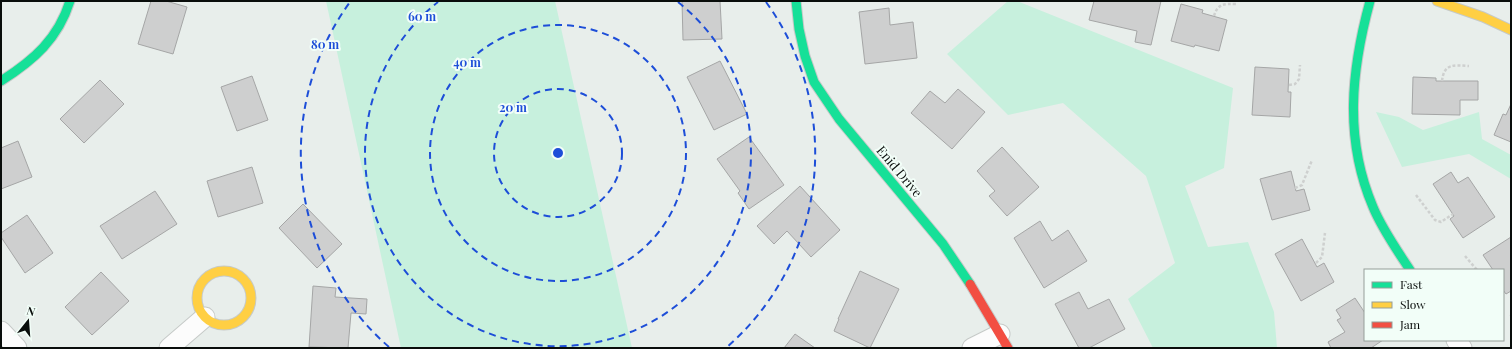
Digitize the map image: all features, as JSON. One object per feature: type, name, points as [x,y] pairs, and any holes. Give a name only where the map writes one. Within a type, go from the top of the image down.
[{"type":"street","points":[[1,81],[21,68],[40,52],[58,30],[70,1]]},
{"type":"street","name":"Enid Drive","points":[[796,1],[800,36],[814,82],[839,118],[943,244],[973,288],[1004,341]]},
{"type":"street","points":[[1370,1],[1354,68],[1352,95],[1356,150],[1362,176],[1374,209],[1393,244],[1409,269]]},
{"type":"street","points":[[1437,1],[1483,17],[1511,30]]},
{"type":"street","points":[[231,271],[240,275],[248,286],[251,295],[250,305],[246,313],[240,320],[222,325],[205,317],[197,300],[201,283],[208,276],[216,272],[231,271]]},
{"type":"street","points":[[169,348],[205,317]]},
{"type":"street","points":[[1,331],[17,348]]},
{"type":"street","points":[[972,348],[1004,341]]},
{"type":"path","points":[[1214,16],[1218,7],[1224,4],[1236,4]]},
{"type":"path","points":[[1289,85],[1295,84],[1298,79],[1300,65]]},
{"type":"path","points":[[1442,81],[1443,73],[1446,68],[1456,65],[1469,66]]},
{"type":"path","points":[[1295,188],[1302,185],[1312,160]]},
{"type":"path","points":[[1416,195],[1435,220],[1441,222],[1453,214]]},
{"type":"path","points":[[1316,264],[1322,257],[1325,233]]},
{"type":"path","points":[[1465,256],[1476,269]]},
{"type":"green space","points":[[326,1],[555,1],[632,348],[401,348]]},
{"type":"green space","points":[[1008,1],[1017,1],[1233,88],[1224,168],[1185,186],[1208,247],[1248,242],[1274,312],[1277,348],[1153,348],[1128,299],[1175,263],[1146,176],[1063,103],[1008,115],[947,54]]},
{"type":"green space","points":[[1376,112],[1399,117],[1423,130],[1479,112],[1482,139],[1511,155],[1511,179],[1469,154],[1402,167]]},
{"type":"building","points":[[151,1],[166,1],[187,7],[173,54],[138,44]]},
{"type":"building","points":[[682,1],[720,1],[722,39],[683,40]]},
{"type":"building","points":[[1094,1],[1161,1],[1151,45],[1135,42],[1137,31],[1089,20]]},
{"type":"building","points":[[1181,4],[1203,10],[1202,13],[1227,20],[1219,51],[1171,41]]},
{"type":"building","points":[[889,8],[890,25],[913,22],[917,58],[865,64],[859,12]]},
{"type":"building","points":[[720,61],[747,114],[714,130],[687,77]]},
{"type":"building","points":[[1255,67],[1289,69],[1288,92],[1291,92],[1290,117],[1252,115]]},
{"type":"building","points":[[252,76],[268,120],[237,131],[221,87]]},
{"type":"building","points":[[1413,77],[1436,78],[1436,81],[1478,81],[1478,100],[1460,100],[1460,115],[1412,114]]},
{"type":"building","points":[[100,80],[124,104],[84,143],[60,119]]},
{"type":"building","points":[[958,89],[985,112],[952,149],[911,113],[930,91],[945,103]]},
{"type":"building","points":[[1511,104],[1511,142],[1494,135],[1503,114],[1506,115]]},
{"type":"building","points":[[749,137],[784,185],[749,209],[738,193],[740,191],[717,159]]},
{"type":"building","points":[[18,141],[32,177],[1,189],[1,148]]},
{"type":"building","points":[[1002,147],[1039,187],[1007,216],[989,196],[995,191],[977,171]]},
{"type":"building","points":[[252,167],[263,203],[218,217],[207,181]]},
{"type":"building","points":[[1291,171],[1296,191],[1304,189],[1310,210],[1272,220],[1260,179]]},
{"type":"building","points":[[1451,172],[1458,183],[1468,177],[1495,217],[1463,238],[1450,219],[1454,216],[1433,184]]},
{"type":"building","points":[[800,186],[840,230],[811,257],[787,231],[774,244],[757,226]]},
{"type":"building","points":[[155,191],[177,224],[122,259],[100,226]]},
{"type":"building","points":[[303,204],[342,244],[317,268],[279,228]]},
{"type":"building","points":[[27,215],[53,253],[25,273],[1,237],[1,233]]},
{"type":"building","points":[[1040,221],[1052,241],[1068,230],[1087,261],[1044,288],[1014,238]]},
{"type":"building","points":[[1511,237],[1511,291],[1506,294],[1504,291],[1504,269],[1492,269],[1483,255]]},
{"type":"building","points":[[1302,239],[1317,267],[1324,263],[1334,282],[1301,301],[1275,254]]},
{"type":"building","points":[[860,271],[899,289],[870,348],[834,331]]},
{"type":"building","points":[[101,272],[129,301],[92,335],[65,307]]},
{"type":"building","points":[[313,286],[336,288],[335,297],[367,299],[366,314],[351,313],[348,348],[309,347]]},
{"type":"building","points":[[1079,292],[1088,309],[1109,299],[1125,329],[1089,348],[1079,348],[1055,304]]},
{"type":"building","points":[[1355,298],[1364,312],[1364,341],[1382,341],[1371,348],[1331,348],[1328,342],[1345,332],[1337,320],[1341,318],[1336,310]]},
{"type":"building","points":[[795,334],[815,348],[784,348]]},
{"type":"traffic: fast","points":[[1,81],[24,65],[52,37],[59,27],[70,1]]},
{"type":"traffic: fast","points":[[796,1],[799,29],[805,56],[814,82],[839,119],[943,244],[970,284]]},
{"type":"traffic: fast","points":[[1370,1],[1358,53],[1355,79],[1354,130],[1364,181],[1373,207],[1390,239],[1409,269]]},
{"type":"traffic: slow","points":[[1437,1],[1483,17],[1511,30]]},
{"type":"traffic: slow","points":[[224,271],[234,273],[243,279],[249,288],[251,298],[249,308],[243,317],[234,323],[224,325],[214,323],[205,317],[199,308],[197,298],[199,288],[205,279],[214,273],[224,271]]},
{"type":"traffic: jam","points":[[970,284],[1008,348]]}]
